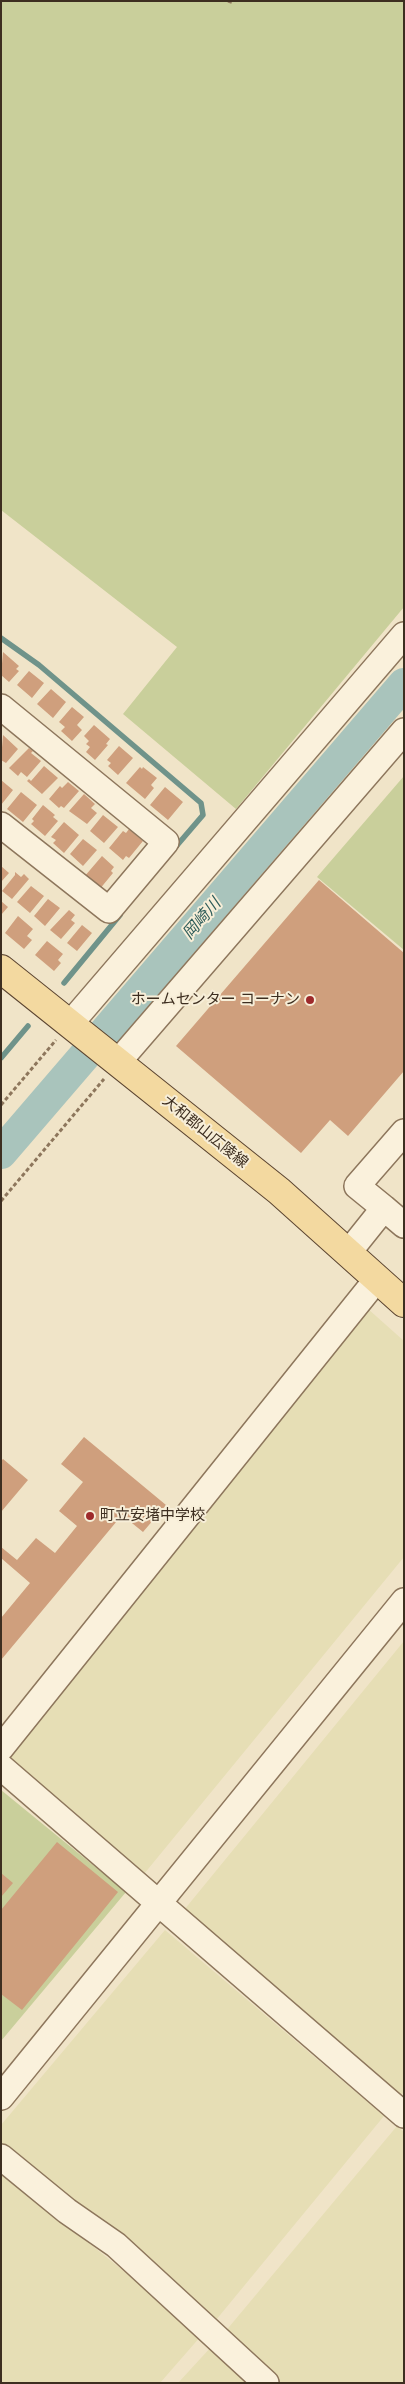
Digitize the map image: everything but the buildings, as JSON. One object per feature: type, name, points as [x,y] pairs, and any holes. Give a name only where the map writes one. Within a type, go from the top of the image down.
[{"type":"main road","name":"大和郡山広陵線","points":[[1,969],[279,1191],[404,1303]]},
{"type":"street","points":[[70,1024],[404,635]]},
{"type":"street","points":[[1,707],[166,842],[109,910],[1,825]]},
{"type":"street","points":[[118,1062],[404,731]]},
{"type":"street","points":[[404,1132],[358,1186],[404,1225]]},
{"type":"street","points":[[348,1253],[384,1208]]},
{"type":"street","points":[[1,1748],[377,1279]]},
{"type":"street","points":[[1,2097],[158,1901],[404,1601]]},
{"type":"street","points":[[1,1768],[402,2111]]},
{"type":"street","points":[[1,2157],[67,2211],[116,2245],[266,2383]]},
{"type":"path","points":[[228,1],[234,3]]},
{"type":"path","points":[[1,1105],[70,1024]]},
{"type":"path","points":[[1,1201],[118,1062]]},
{"type":"shaded area","points":[[367,1308],[404,1341],[404,1557],[144,1874],[5,1756]]},
{"type":"shaded area","points":[[404,1641],[404,2092],[401,2095],[184,1910]]},
{"type":"shaded area","points":[[165,1930],[384,2116],[216,2320],[1,2149],[1,2125]]},
{"type":"shaded area","points":[[397,2126],[404,2132],[404,2383],[279,2383],[224,2333]]},
{"type":"shaded area","points":[[1,2172],[199,2332],[201,2336],[160,2383],[1,2383]]},
{"type":"shaded area","points":[[212,2346],[252,2383],[178,2383]]},
{"type":"green space","points":[[1,1],[404,1],[404,607],[236,809],[123,714],[177,647],[1,510]]},
{"type":"green space","points":[[404,776],[404,950],[317,877]]},
{"type":"green space","points":[[1,1790],[126,1892],[1,2041]]},
{"type":"waterway","points":[[1,638],[39,665],[201,803],[203,815],[173,850]]},
{"type":"waterway","name":"岡崎川","points":[[1,1153],[404,684]]},
{"type":"waterway","points":[[64,983],[120,915]]},
{"type":"waterway","points":[[1,1058],[28,1026]]},
{"type":"place","name":"ホームセンター コーナン","points":[[310,1000]]},
{"type":"place","name":"町立安堵中学校","points":[[90,1516]]}]
